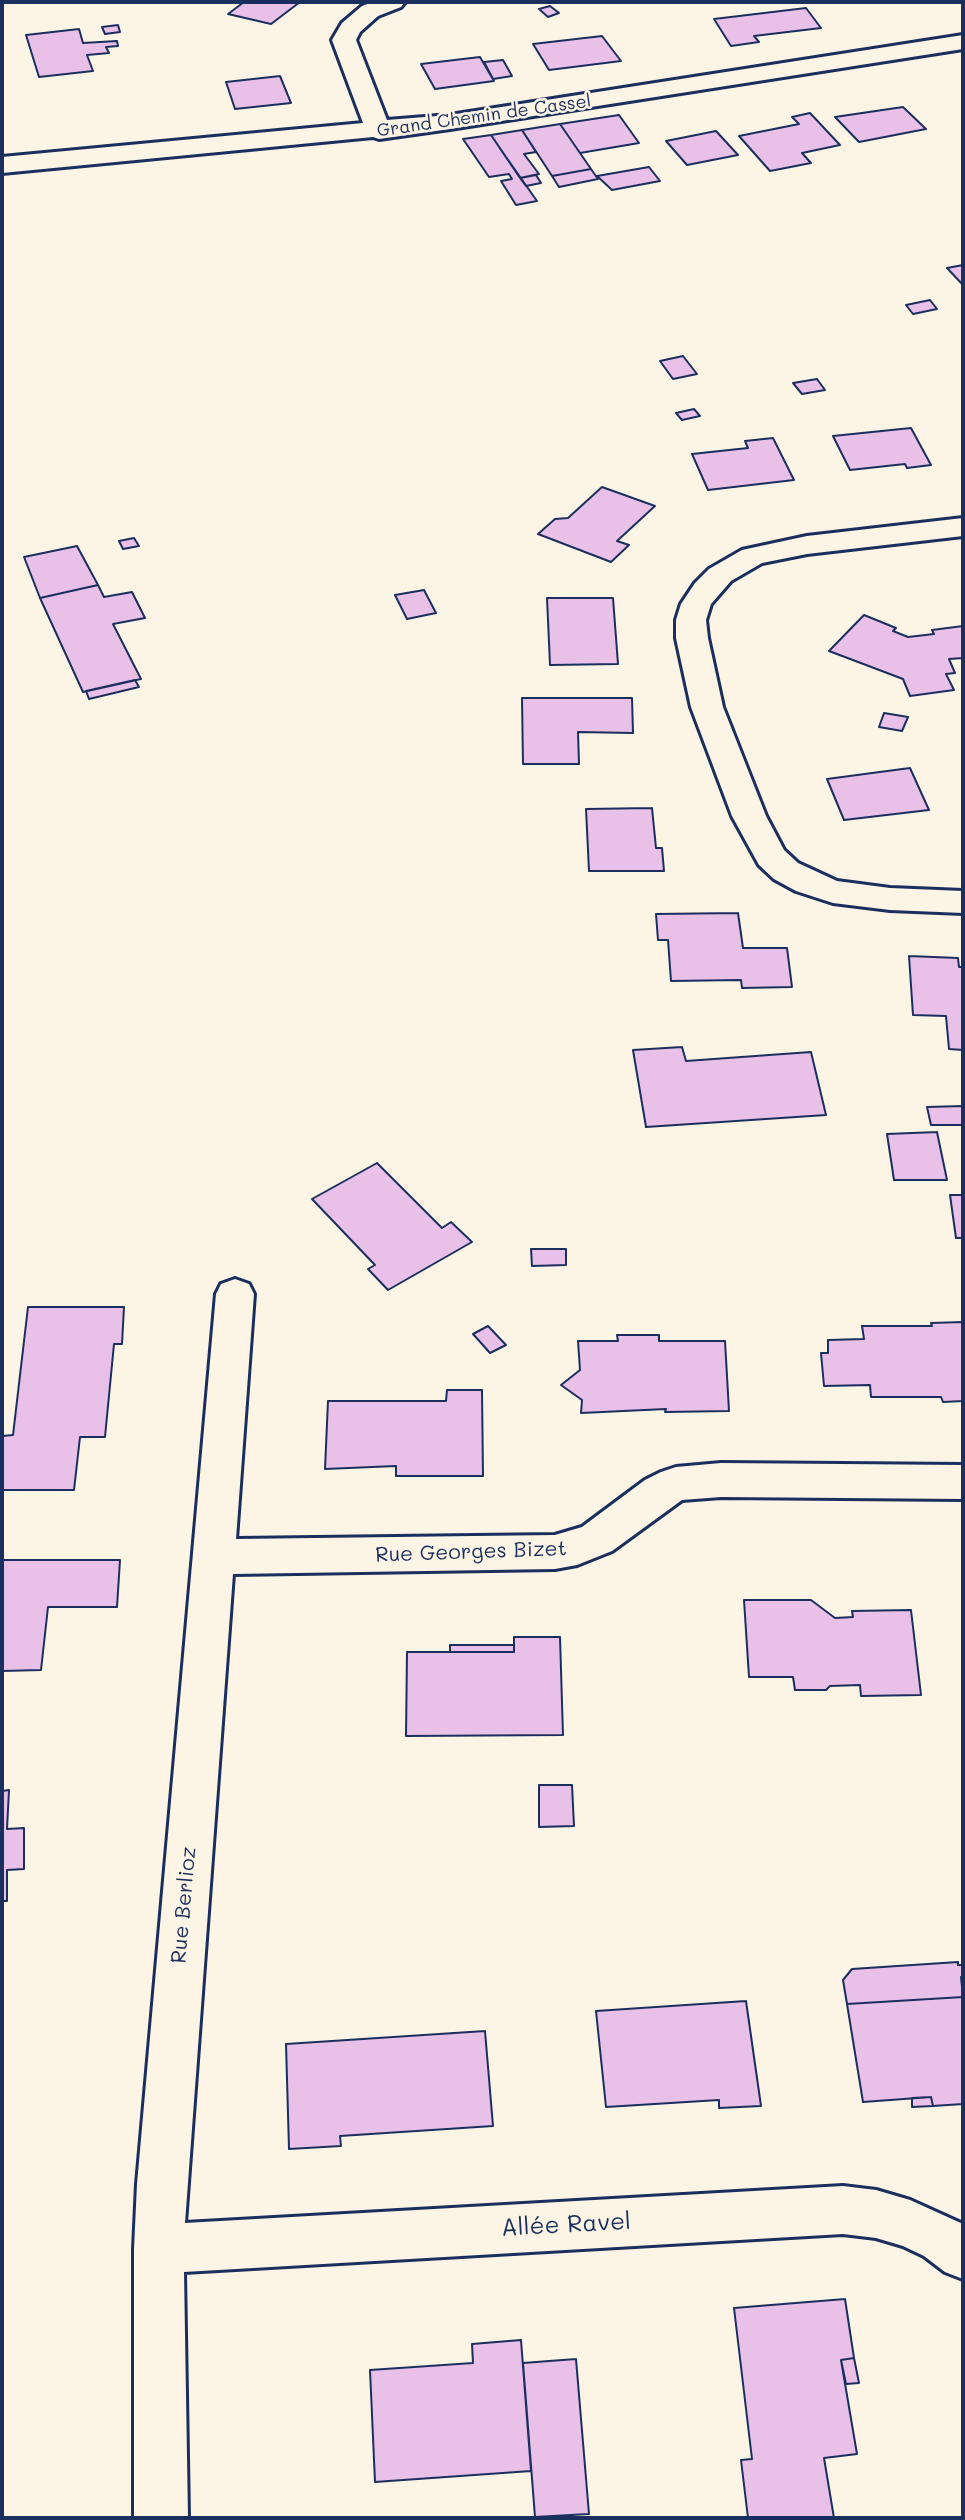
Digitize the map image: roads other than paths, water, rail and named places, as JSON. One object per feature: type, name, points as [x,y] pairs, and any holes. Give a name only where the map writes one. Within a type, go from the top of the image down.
[{"type":"street","points":[[379,131],[344,40],[351,28],[370,11],[393,2]]},
{"type":"street","name":"Grand Chemin de Cassel","points":[[2,165],[379,131],[530,111],[963,42]]},
{"type":"street","points":[[963,527],[807,545],[753,556],[720,575],[706,589],[696,604],[691,620],[692,638],[708,707],[749,816],[771,857],[786,871],[833,892],[890,899],[963,902]]},
{"type":"street","name":"Rue Berlioz","points":[[161,2518],[159,2249],[162,2184],[235,1294]]},
{"type":"street","name":"Rue Georges Bizet","points":[[212,1557],[555,1552],[577,1548],[597,1539],[660,1492],[676,1484],[721,1480],[963,1482]]},
{"type":"street","name":"Allée Ravel","points":[[159,2249],[843,2210],[876,2214],[910,2224],[942,2239],[963,2254]]}]
